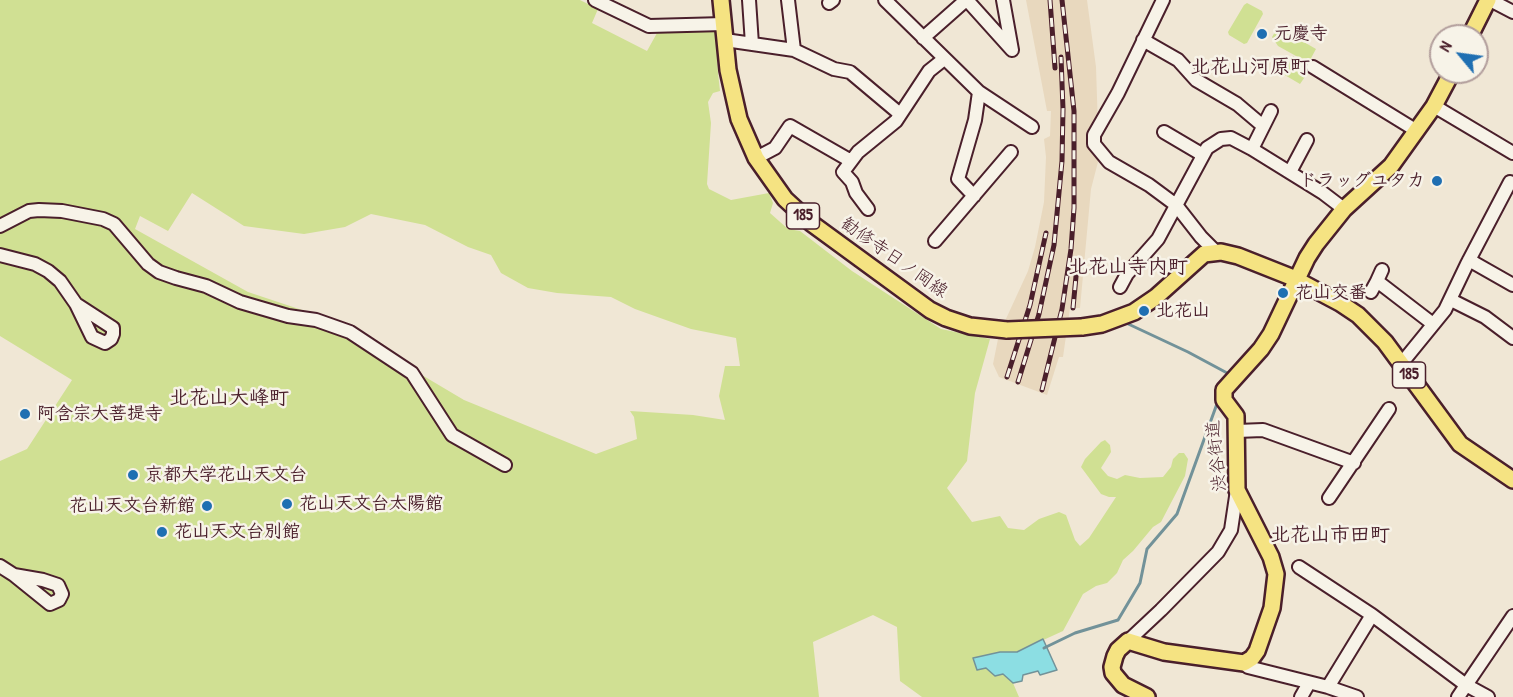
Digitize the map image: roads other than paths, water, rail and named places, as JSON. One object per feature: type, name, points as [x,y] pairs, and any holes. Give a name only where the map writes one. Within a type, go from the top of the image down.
[{"type":"main road","name":"勧修寺日ノ岡線","points":[[721,0],[728,70],[739,119],[756,158],[776,188],[802,216],[930,310],[970,326],[1007,330],[1102,324],[1134,312],[1156,297],[1199,257],[1216,252]]},
{"type":"main road","points":[[1475,24],[1486,1]]},
{"type":"main road","name":"渋谷街道","points":[[1244,663],[1257,651],[1263,635],[1272,608],[1276,574],[1271,557],[1237,490],[1236,416],[1224,400],[1225,387],[1261,349],[1271,334],[1307,258],[1344,209],[1391,166],[1434,106],[1446,84]]},
{"type":"main road","name":"185","points":[[1216,252],[1224,252],[1246,259],[1291,277],[1358,315],[1401,364],[1461,444],[1513,480]]},
{"type":"main road","points":[[1147,697],[1123,685],[1113,673],[1115,656],[1128,640],[1164,652],[1244,663]]},
{"type":"street","points":[[595,0],[649,26],[724,24]]},
{"type":"street","points":[[749,0],[752,44]]},
{"type":"street","points":[[788,0],[794,50]]},
{"type":"street","points":[[885,0],[980,92],[1032,127]]},
{"type":"street","points":[[923,38],[966,0],[1012,50],[1003,0]]},
{"type":"street","points":[[1163,0],[1093,141],[1095,147],[1109,162],[1149,185],[1176,205],[1216,252]]},
{"type":"street","points":[[1486,1],[1513,12]]},
{"type":"street","points":[[725,40],[794,50],[834,69],[850,72],[900,114]]},
{"type":"street","points":[[1143,40],[1178,60],[1196,80],[1237,104],[1263,126]]},
{"type":"street","points":[[868,210],[856,193],[852,182],[843,172],[858,152],[896,121],[929,71],[944,59]]},
{"type":"street","points":[[1313,67],[1417,131]]},
{"type":"street","points":[[974,196],[958,179],[975,120],[980,92]]},
{"type":"street","points":[[1434,106],[1513,153]]},
{"type":"street","points":[[1252,148],[1271,111]]},
{"type":"street","points":[[756,158],[775,148],[790,126],[851,161]]},
{"type":"street","points":[[1164,132],[1203,155]]},
{"type":"street","points":[[1120,287],[1127,274],[1158,239],[1207,148],[1216,141],[1226,138],[1252,148],[1344,209]]},
{"type":"street","points":[[1290,172],[1306,140]]},
{"type":"street","points":[[935,241],[1011,152]]},
{"type":"street","points":[[1401,364],[1451,300],[1510,182]]},
{"type":"street","points":[[0,226],[29,211],[39,210],[103,219],[114,224],[148,264],[159,272],[206,286],[240,302],[288,316],[316,320],[350,332],[412,373],[452,435],[505,465]]},
{"type":"street","points":[[0,255],[35,264],[60,281],[76,304],[92,337],[105,343],[111,339],[113,328],[76,304]]},
{"type":"street","points":[[1469,260],[1513,285]]},
{"type":"street","points":[[1371,292],[1380,275],[1433,324]]},
{"type":"street","points":[[1451,300],[1485,317],[1513,338]]},
{"type":"street","points":[[92,337],[96,325],[104,321]]},
{"type":"street","points":[[1329,498],[1389,409]]},
{"type":"street","points":[[1237,431],[1263,430],[1354,463]]},
{"type":"street","points":[[1128,640],[1218,552],[1231,530],[1237,490]]},
{"type":"street","points":[[0,566],[14,575]]},
{"type":"street","points":[[1299,567],[1372,615],[1466,685],[1488,697]]},
{"type":"street","points":[[1328,687],[1372,615]]},
{"type":"street","points":[[1458,697],[1513,616]]},
{"type":"street","points":[[1244,663],[1248,667],[1328,687],[1357,697]]},
{"type":"street","points":[[1301,697],[1309,683]]},
{"type":"water","points":[[1043,639],[1057,670],[1040,675],[1038,671],[1023,675],[1022,681],[1013,683],[1003,674],[995,676],[986,668],[977,670],[973,658],[1000,652],[1017,652]]},
{"type":"waterway","points":[[1124,322],[1229,374]]},
{"type":"waterway","points":[[1044,648],[1075,633],[1118,620],[1140,583],[1147,549],[1177,514],[1218,401]]},
{"type":"railway","points":[[1050,0],[1055,68]]},
{"type":"railway","points":[[1042,390],[1062,309],[1071,249],[1074,208],[1074,111],[1062,0]]},
{"type":"railway","points":[[1018,382],[1039,314],[1054,245],[1062,161],[1061,57]]},
{"type":"railway","points":[[1007,377],[1030,305],[1046,233]]},
{"type":"railway","points":[[1073,308],[1077,266]]},
{"type":"place","name":"元慶寺","points":[[1262,34]]},
{"type":"place","name":"ドラッグユタカ","points":[[1437,181]]},
{"type":"place","name":"花山交番","points":[[1283,293]]},
{"type":"place","name":"北花山","points":[[1144,311]]},
{"type":"place","name":"阿含宗大菩提寺","points":[[25,414]]},
{"type":"place","name":"京都大学花山天文台","points":[[133,475]]},
{"type":"place","name":"花山天文台太陽館","points":[[287,504]]},
{"type":"place","name":"花山天文台新館","points":[[207,506]]},
{"type":"place","name":"花山天文台別館","points":[[162,532]]},
{"type":"district","name":"北花山河原町","points":[[1250,68]]},
{"type":"district","name":"北花山寺内町","points":[[1128,268]]},
{"type":"district","name":"北花山大峰町","points":[[229,399]]},
{"type":"district","name":"北花山市田町","points":[[1330,536]]}]
